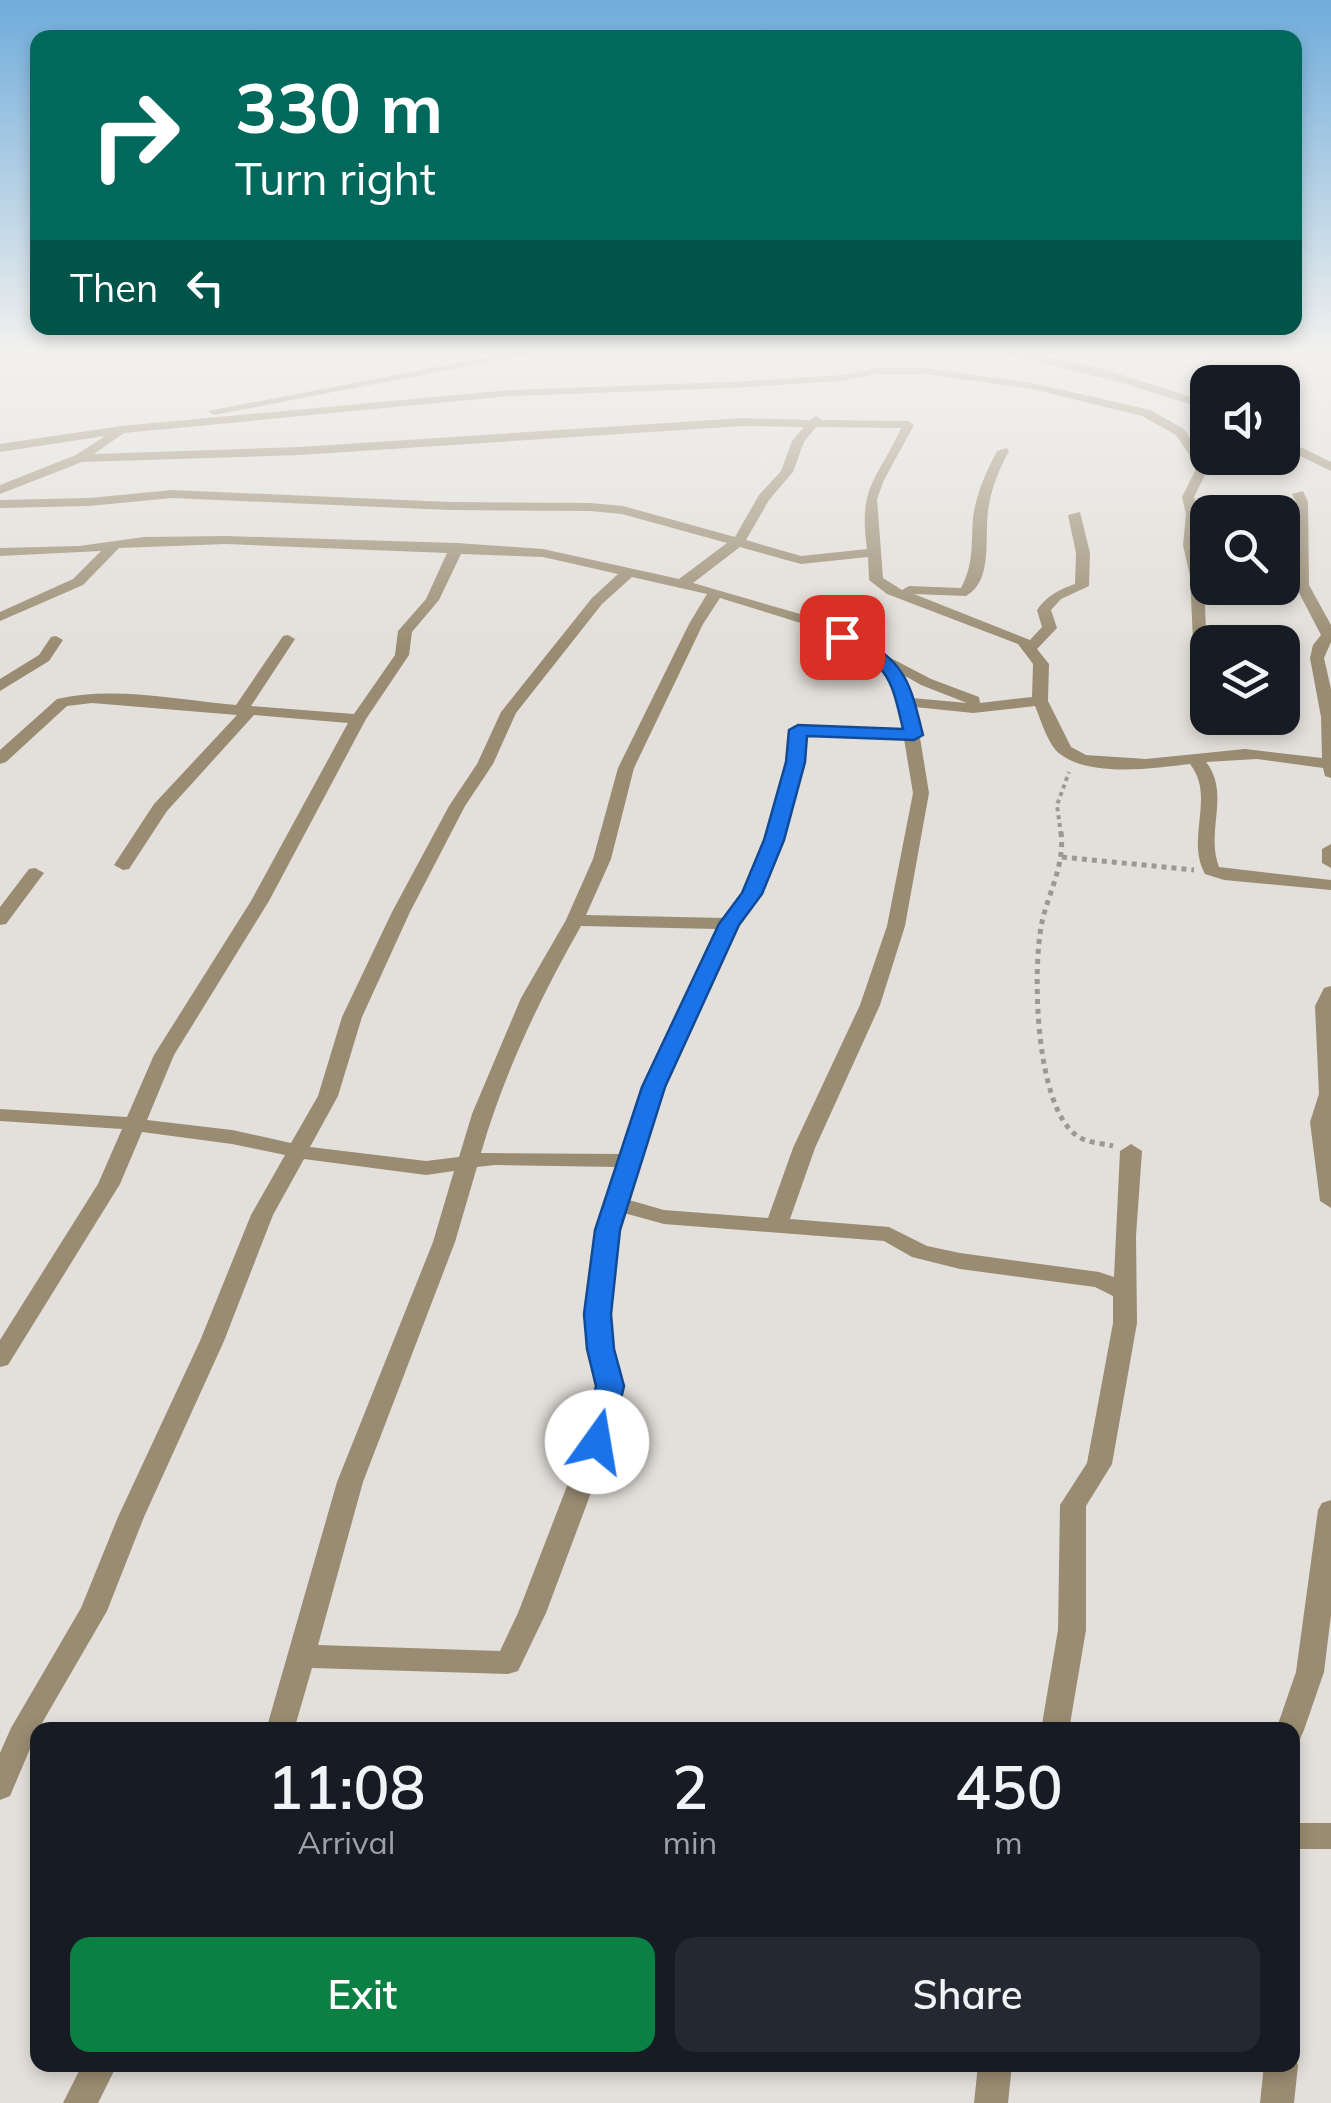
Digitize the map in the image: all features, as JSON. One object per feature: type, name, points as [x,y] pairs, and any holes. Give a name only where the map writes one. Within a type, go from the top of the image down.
[{"type":"street","points":[[0,490],[90,451]]},
{"type":"street","points":[[80,458],[295,451]]},
{"type":"street","points":[[682,584],[739,541],[764,498],[786,472],[794,451]]},
{"type":"street","points":[[894,451],[873,490],[868,526],[876,580],[892,591],[994,628],[1030,648],[1040,664],[1040,700],[1064,750],[1076,758],[1104,762],[1196,760],[1237,754],[1330,769],[1329,717],[1317,658],[1320,644],[1330,635],[1302,585],[1302,502],[1298,494]]},
{"type":"street","points":[[892,591],[966,592],[979,570],[982,506],[1002,451]]},
{"type":"street","points":[[1190,504],[1188,497],[1201,471],[1193,451]]},
{"type":"street","points":[[1300,451],[1331,467]]},
{"type":"street","points":[[0,504],[89,502],[172,494],[449,506],[590,507],[623,510],[800,560],[873,552]]},
{"type":"street","points":[[1030,648],[1050,628],[1044,610],[1056,596],[1082,586],[1083,553],[1075,515]]},
{"type":"street","points":[[0,552],[226,540],[543,552],[716,592],[808,621],[926,682],[991,705]]},
{"type":"street","points":[[0,617],[78,582],[115,545]]},
{"type":"street","points":[[0,1358],[99,1200],[164,1056],[260,901],[358,719],[402,655],[405,631],[432,600],[457,547]]},
{"type":"street","points":[[0,1787],[25,1728],[93,1611],[131,1517],[212,1341],[238,1270],[296,1150],[328,1096],[352,1017],[375,965],[457,806],[485,764],[509,712],[597,600],[629,572]]},
{"type":"street","points":[[282,1722],[350,1482],[444,1242],[465,1164],[531,998],[575,920],[602,859],[626,768],[696,624],[716,592]]},
{"type":"street","points":[[123,864],[160,808],[244,711],[288,639]]},
{"type":"street","points":[[0,686],[44,658],[56,640]]},
{"type":"street","points":[[776,1226],[804,1148],[870,1005],[896,926],[922,793],[904,696],[885,658]]},
{"type":"street","points":[[904,696],[926,682]]},
{"type":"street","points":[[904,696],[974,708],[1040,700]]},
{"type":"street","points":[[0,760],[62,702],[92,698],[358,719]]},
{"type":"street","points":[[302,1656],[508,1663],[532,1613],[602,1423],[610,1386],[600,1349],[598,1314],[608,1230],[654,1087],[729,924],[752,894],[774,840],[796,762],[798,730],[914,735]]},
{"type":"street","points":[[1196,760],[1208,772],[1212,788],[1204,846],[1211,870],[1224,875],[1331,885]]},
{"type":"street","points":[[1331,849],[1331,863]]},
{"type":"street","points":[[0,920],[35,873]]},
{"type":"street","points":[[575,920],[729,924]]},
{"type":"street","points":[[1331,992],[1325,1006],[1330,1094],[1320,1122],[1331,1201]]},
{"type":"street","points":[[0,1115],[91,1119],[232,1137],[319,1156],[426,1168],[495,1158],[632,1160]]},
{"type":"street","points":[[1056,1722],[1072,1630],[1073,1505],[1098,1464],[1125,1323],[1130,1151]]},
{"type":"street","points":[[617,1204],[664,1217],[889,1234],[920,1252],[1100,1280],[1126,1292]]},
{"type":"street","points":[[1293,1722],[1310,1672],[1331,1510]]},
{"type":"street","points":[[1300,1836],[1331,1836]]},
{"type":"street","points":[[80,2103],[96,2072]]},
{"type":"street","points":[[991,2103],[995,2072]]},
{"type":"street","points":[[1277,2103],[1280,2072]]},
{"type":"path","points":[[1076,758],[1058,791],[1055,814],[1062,857],[1046,902],[1038,945],[1038,1032],[1043,1068],[1057,1112],[1077,1136],[1130,1151]]},
{"type":"path","points":[[1062,857],[1211,870]]},
{"type":"route","points":[[597,1442],[610,1386],[600,1349],[598,1314],[608,1230],[654,1087],[729,924],[752,894],[774,840],[796,762],[798,730],[914,735],[903,689],[885,658],[842,637]]}]
